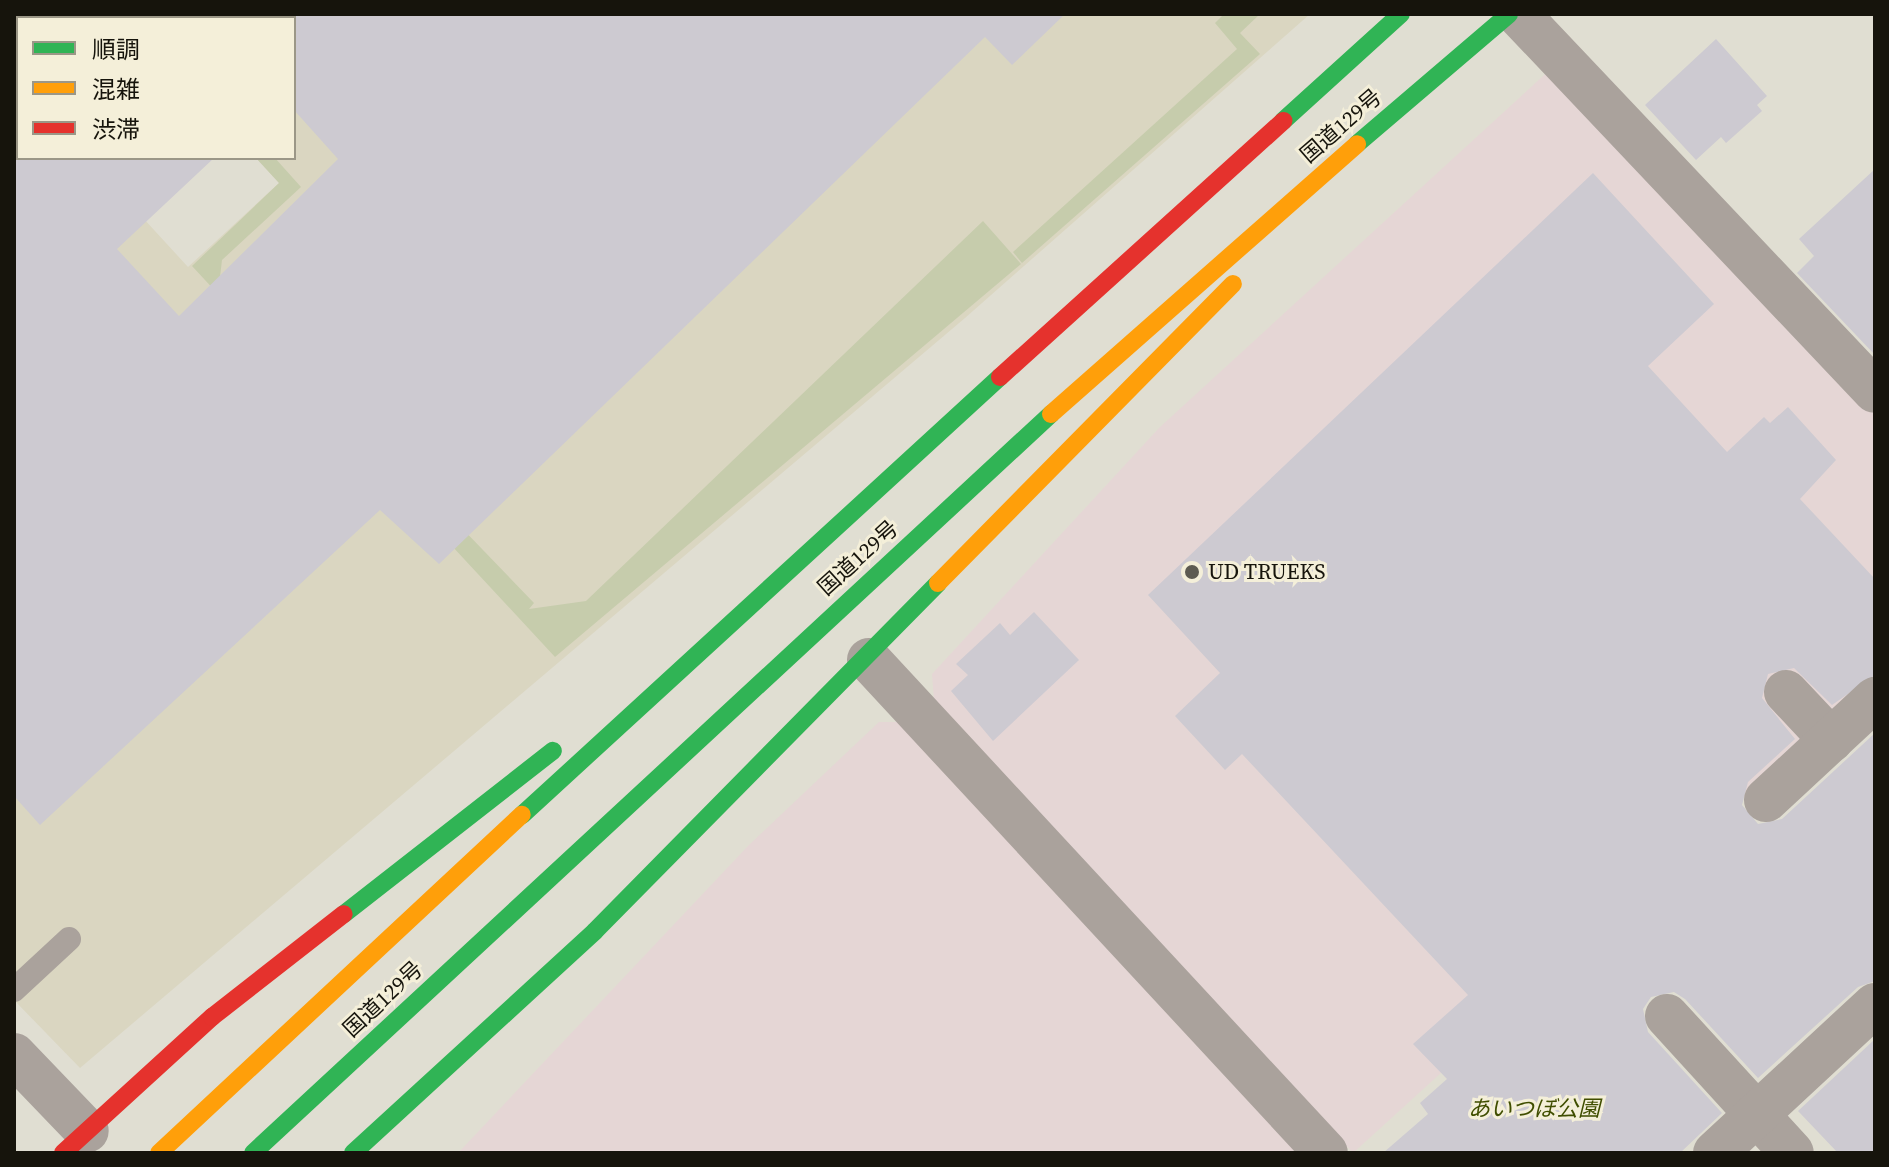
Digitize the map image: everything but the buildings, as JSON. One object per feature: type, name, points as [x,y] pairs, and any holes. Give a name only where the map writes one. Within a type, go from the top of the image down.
[{"type":"highway","name":"国道129号","points":[[159,1153],[784,572],[1401,14]]},
{"type":"highway","name":"国道129号","points":[[253,1153],[824,620],[1387,118],[1509,14]]},
{"type":"highway","points":[[353,1153],[595,931],[869,660],[1133,393],[1387,118]]},
{"type":"highway","points":[[597,717],[784,572]]},
{"type":"highway","points":[[75,1142],[212,1017],[572,736]]},
{"type":"highway","points":[[450,1095],[595,931]]},
{"type":"street","points":[[1518,14],[1875,391]]},
{"type":"street","points":[[869,660],[1326,1153]]},
{"type":"street","points":[[1786,692],[1831,740]]},
{"type":"street","points":[[1766,800],[1875,699]]},
{"type":"street","points":[[1715,1153],[1875,1005]]},
{"type":"street","points":[[1667,1016],[1792,1153]]},
{"type":"street","points":[[14,1055],[75,1142]]},
{"type":"lane","points":[[14,990],[69,939]]},
{"type":"shaded area","points":[[14,14],[191,14],[16,16],[16,48]]},
{"type":"shaded area","points":[[1310,14],[965,318],[80,1068],[14,1000],[14,77],[16,160],[90,160],[188,267],[279,183],[258,160],[296,160],[296,16],[187,16]]},
{"type":"shaded area","points":[[1554,66],[1875,407],[1875,678],[1353,1153],[934,700],[932,674],[1159,428]]},
{"type":"shaded area","points":[[879,722],[904,722],[1306,1153],[458,1153],[748,846]]},
{"type":"green space","points":[[1260,14],[1240,33],[1260,54],[1022,263],[1013,252],[1237,49],[1215,23],[1223,15]]},
{"type":"green space","points":[[258,160],[277,160],[301,187],[222,260],[220,277],[534,603],[529,609],[586,601],[983,221],[1021,264],[555,657],[192,266],[279,183]]},
{"type":"traffic: fast","points":[[1283,121],[1401,14]]},
{"type":"traffic: fast","points":[[1357,144],[1509,14]]},
{"type":"traffic: fast","points":[[522,815],[1000,377]]},
{"type":"traffic: fast","points":[[253,1153],[1051,414]]},
{"type":"traffic: fast","points":[[353,1153],[595,931],[938,583]]},
{"type":"traffic: fast","points":[[344,914],[553,751]]},
{"type":"traffic: slow","points":[[1051,414],[1357,144]]},
{"type":"traffic: slow","points":[[938,583],[1233,284]]},
{"type":"traffic: slow","points":[[159,1153],[522,815]]},
{"type":"traffic: jam","points":[[1000,377],[1283,121]]},
{"type":"traffic: jam","points":[[63,1153],[212,1017],[344,914]]},
{"type":"place","name":"UD TRUEKS","points":[[1192,572]]},
{"type":"park label","name":"あいつぼ公園","points":[[1534,1109]]}]
